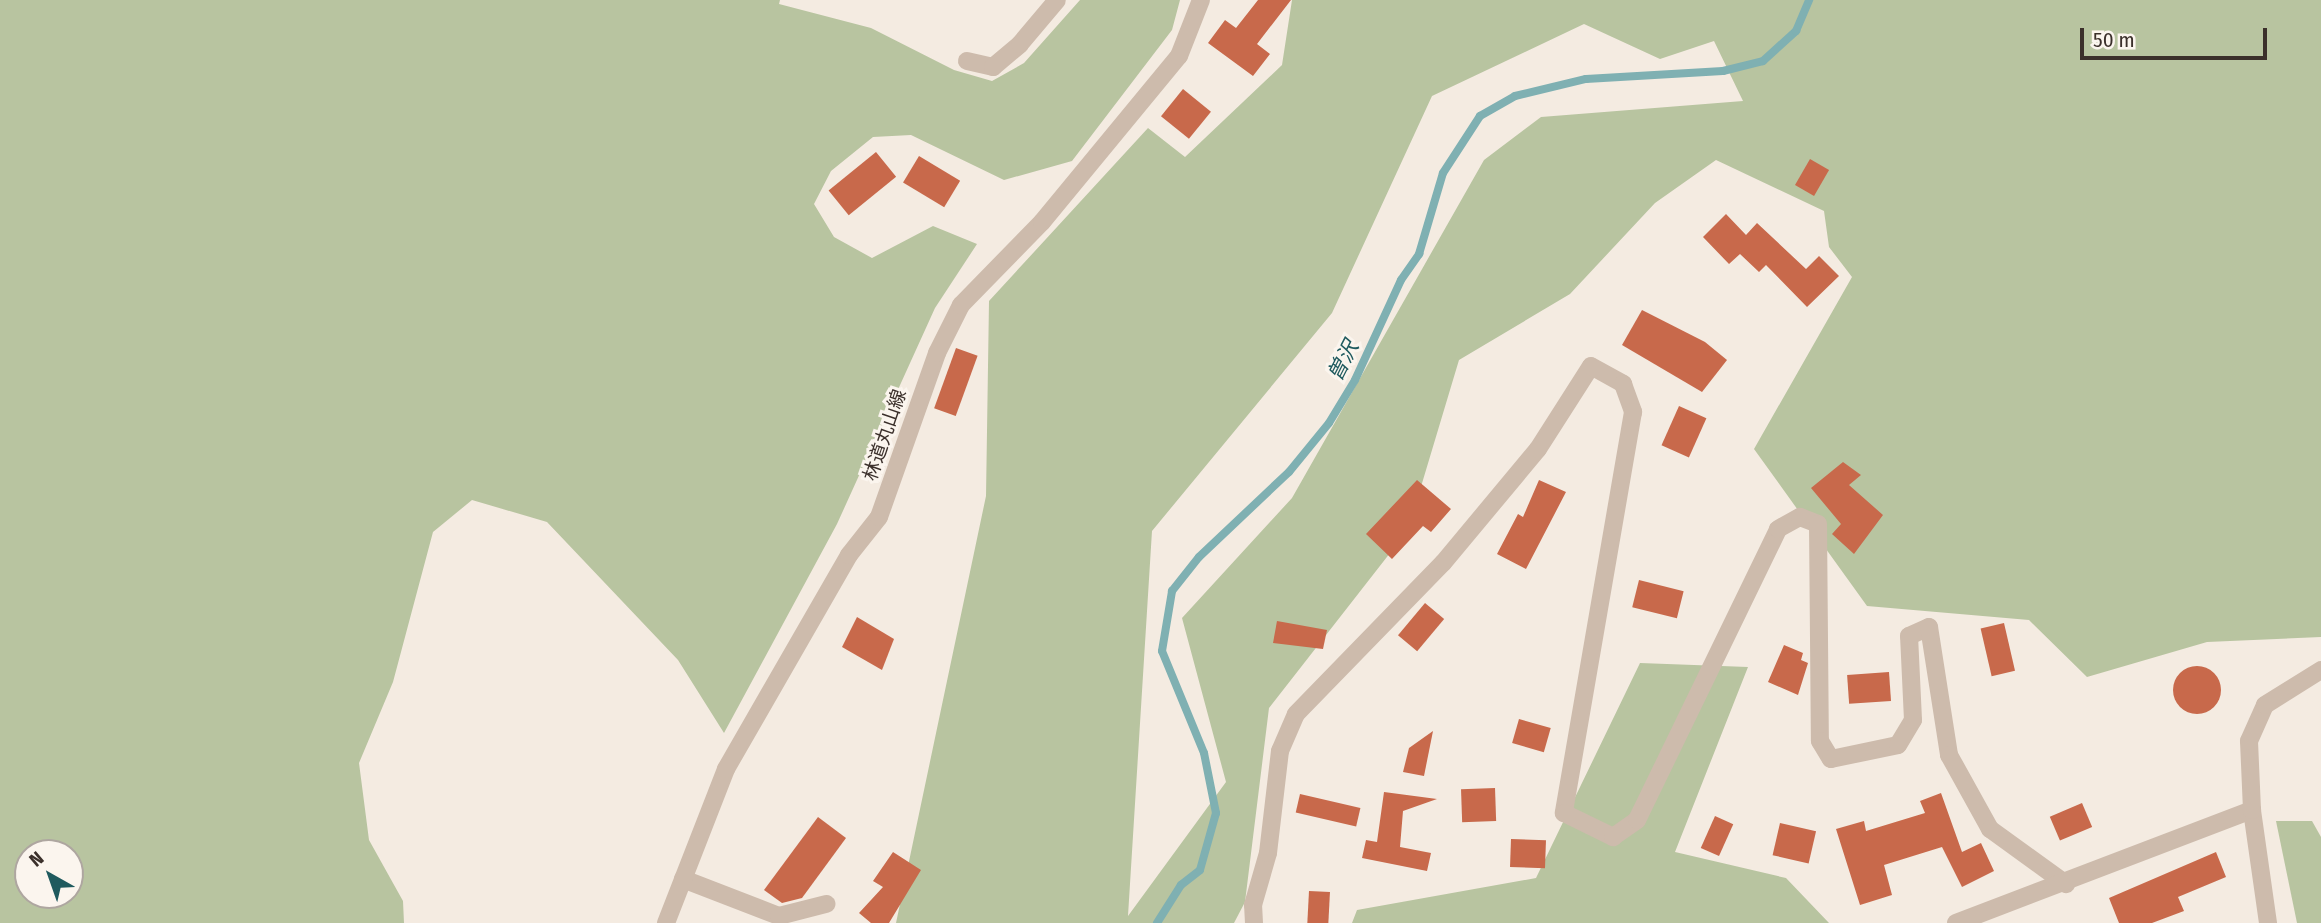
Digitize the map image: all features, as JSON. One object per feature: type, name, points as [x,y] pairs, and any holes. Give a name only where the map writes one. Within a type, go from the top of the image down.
[{"type":"street","points":[[967,61],[993,67],[1020,44],[1057,0]]},
{"type":"street","name":"林道丸山線","points":[[666,923],[726,769],[849,555],[879,517],[937,353],[961,305],[1042,222],[1180,56],[1201,0]]},
{"type":"street","points":[[1254,923],[1253,905],[1268,853],[1280,751],[1296,714],[1443,563],[1538,449],[1591,366],[1623,384],[1633,412],[1564,813],[1613,837],[1637,820],[1778,529],[1800,516],[1818,524],[1820,741],[1831,759],[1898,745],[1913,720],[1909,636],[1929,627],[1949,755],[1990,829],[2066,884]]},
{"type":"street","points":[[2268,923],[2252,810],[2249,741],[2265,705],[2321,670]]},
{"type":"street","points":[[1956,923],[2066,884],[2252,810]]},
{"type":"street","points":[[683,879],[779,916],[826,904]]},
{"type":"green space","points":[[0,0],[780,0],[779,4],[871,28],[954,70],[992,81],[1024,63],[1080,0],[1180,0],[1172,30],[1072,161],[1004,180],[911,135],[873,137],[831,171],[814,204],[834,237],[872,258],[933,226],[977,244],[935,308],[837,524],[724,733],[678,660],[547,522],[472,500],[433,532],[393,682],[359,763],[369,840],[403,901],[404,923],[0,923]]},
{"type":"green space","points":[[1292,0],[2321,0],[2321,637],[2207,642],[2087,677],[2029,620],[1867,606],[1754,449],[1852,277],[1829,247],[1824,211],[1716,160],[1655,203],[1570,294],[1459,360],[1408,530],[1269,708],[1245,902],[1234,923],[896,923],[986,496],[989,301],[1148,128],[1185,157],[1282,65]],"holes":[[[1584,24],[1660,59],[1714,41],[1743,101],[1541,117],[1484,160],[1292,498],[1182,618],[1226,782],[1128,916],[1152,531],[1332,313],[1432,96]]]},
{"type":"green space","points":[[1640,663],[1748,667],[1675,852],[1786,878],[1829,923],[1352,923],[1357,910],[1536,878]]},
{"type":"green space","points":[[2276,821],[2312,821],[2321,837],[2321,923],[2297,923]]},
{"type":"building","points":[[1258,0],[1291,0],[1257,44],[1270,54],[1253,76],[1208,43],[1225,20],[1236,28]]},
{"type":"building","points":[[1183,89],[1211,112],[1189,139],[1161,116]]},
{"type":"building","points":[[876,152],[896,177],[849,215],[829,190]]},
{"type":"building","points":[[919,156],[960,181],[944,207],[903,183]]},
{"type":"building","points":[[1810,159],[1829,170],[1814,196],[1795,185]]},
{"type":"building","points":[[1726,214],[1746,235],[1757,223],[1806,269],[1819,256],[1839,276],[1807,307],[1766,265],[1759,272],[1740,254],[1729,264],[1703,237]]},
{"type":"building","points":[[1642,310],[1705,342],[1727,360],[1702,392],[1622,345]]},
{"type":"building","points":[[956,348],[978,356],[956,416],[934,408]]},
{"type":"building","points":[[1679,406],[1706,418],[1689,457],[1662,445]]},
{"type":"building","points":[[1843,462],[1861,475],[1849,485],[1883,515],[1854,554],[1832,534],[1841,524],[1811,488]]},
{"type":"building","points":[[1417,480],[1451,509],[1431,532],[1423,526],[1392,559],[1366,534]]},
{"type":"building","points":[[1539,480],[1566,492],[1526,569],[1497,554],[1518,514],[1523,517]]},
{"type":"building","points":[[1639,580],[1684,591],[1677,618],[1632,607]]},
{"type":"building","points":[[1425,603],[1444,619],[1417,651],[1398,635]]},
{"type":"building","points":[[857,617],[894,639],[882,670],[842,647]]},
{"type":"building","points":[[1277,621],[1327,630],[1323,649],[1273,643]]},
{"type":"building","points":[[2004,623],[2015,671],[1992,676],[1981,628]]},
{"type":"building","points":[[1784,645],[1803,653],[1801,660],[1808,663],[1798,695],[1768,682]]},
{"type":"building","points":[[2197,666],[2214,673],[2221,690],[2214,707],[2197,714],[2180,707],[2173,690],[2180,673]]},
{"type":"building","points":[[1889,672],[1891,701],[1849,704],[1847,675]]},
{"type":"building","points":[[1519,719],[1551,728],[1544,752],[1512,743]]},
{"type":"building","points":[[1433,731],[1424,776],[1403,772],[1409,748]]},
{"type":"building","points":[[1495,788],[1496,821],[1462,822],[1461,789]]},
{"type":"building","points":[[1384,792],[1437,799],[1403,811],[1400,847],[1431,853],[1427,871],[1362,858],[1366,840],[1377,842]]},
{"type":"building","points":[[1941,793],[1962,852],[1981,843],[1994,871],[1962,887],[1942,847],[1884,865],[1892,895],[1860,905],[1836,829],[1864,821],[1866,831],[1925,813],[1920,801]]},
{"type":"building","points":[[1300,794],[1360,808],[1356,826],[1296,813]]},
{"type":"building","points":[[2082,803],[2092,827],[2060,841],[2050,817]]},
{"type":"building","points":[[1715,816],[1733,824],[1719,856],[1701,848]]},
{"type":"building","points":[[818,817],[846,838],[802,898],[782,903],[764,890]]},
{"type":"building","points":[[1780,823],[1816,831],[1809,863],[1773,855]]},
{"type":"building","points":[[1511,839],[1546,840],[1545,868],[1510,867]]},
{"type":"building","points":[[893,852],[921,870],[889,923],[871,923],[859,913],[883,887],[873,881]]},
{"type":"building","points":[[2216,852],[2226,877],[2178,897],[2184,911],[2152,923],[2119,923],[2109,898]]},
{"type":"building","points":[[1309,891],[1330,892],[1328,923],[1307,923]]},
{"type":"waterway","name":"曽沢","points":[[1157,923],[1181,885],[1200,870],[1216,813],[1204,753],[1162,651],[1172,591],[1199,557],[1289,472],[1329,423],[1355,380],[1401,280],[1419,254],[1443,173],[1480,116],[1515,96],[1586,79],[1723,71],[1763,61],[1796,31],[1809,0]]}]
